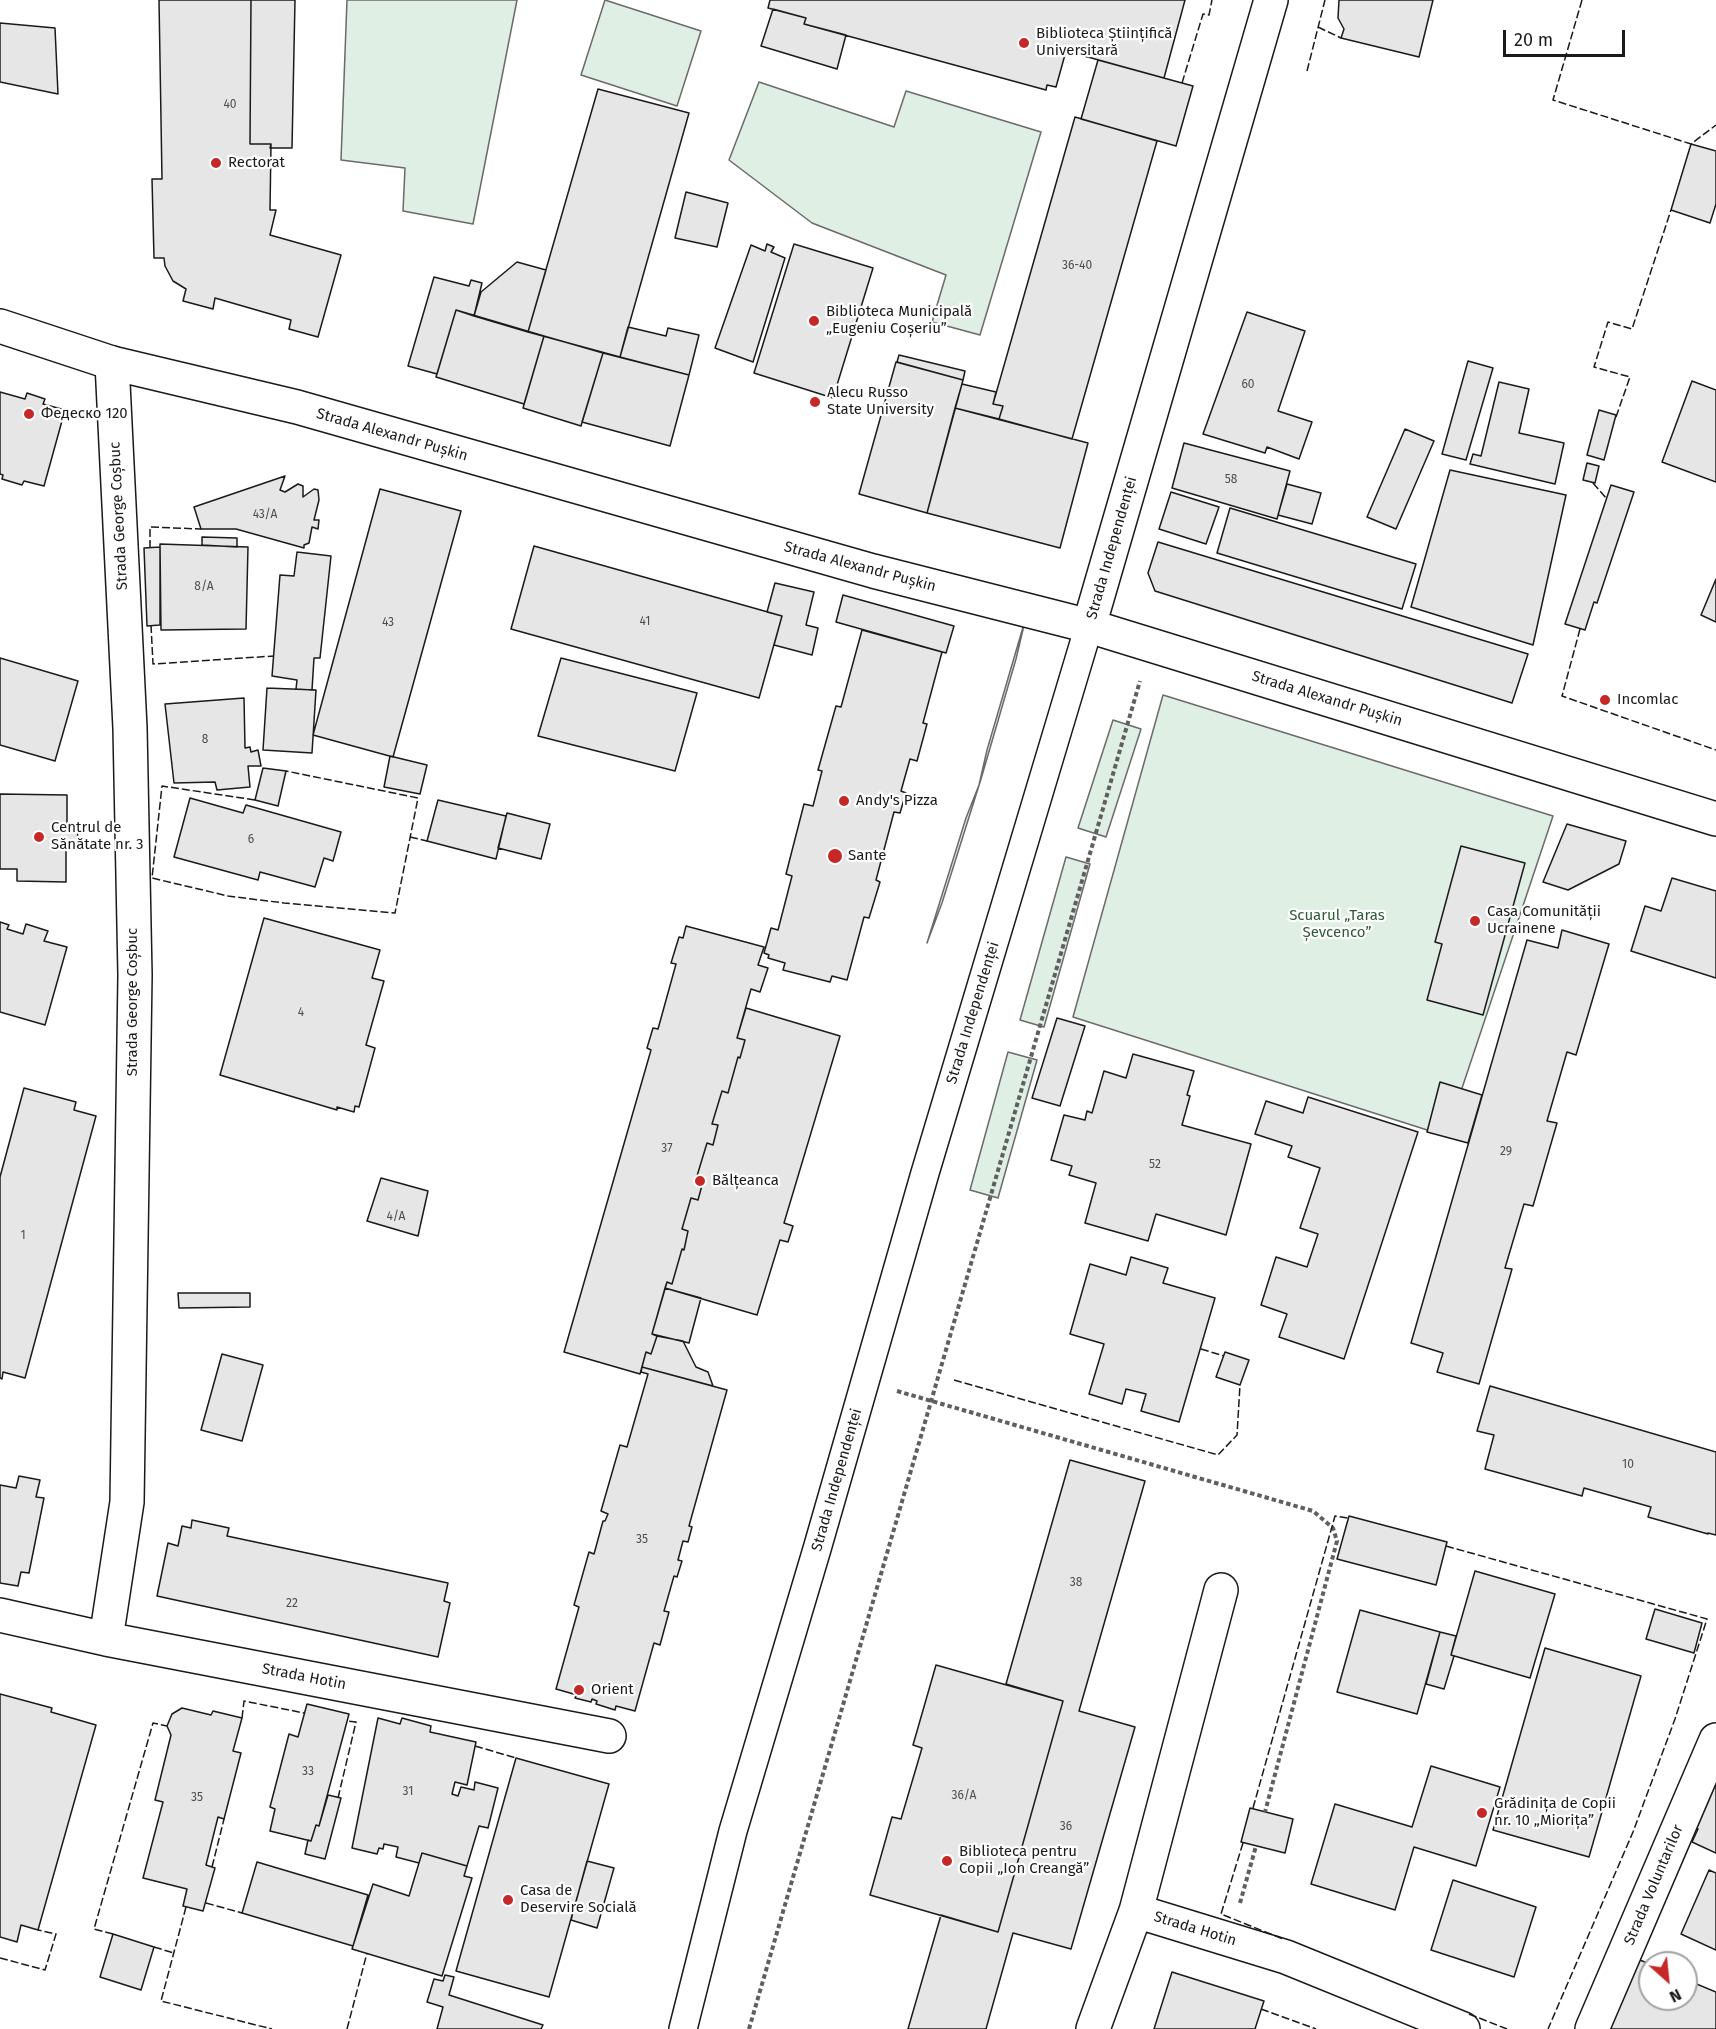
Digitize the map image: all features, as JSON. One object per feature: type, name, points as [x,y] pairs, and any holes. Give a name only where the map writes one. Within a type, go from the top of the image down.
[{"type":"street","name":"Strada Independenței","points":[[683,2029],[734,1831],[925,1173],[1089,626],[1271,0]]},
{"type":"street","name":"Strada Alexandr Pușkin","points":[[0,326],[112,363],[297,407],[873,572],[1089,626],[1716,819]]},
{"type":"street","name":"Strada George Coșbuc","points":[[106,1639],[128,1502],[135,975],[130,729],[112,363]]},
{"type":"street","name":"Strada Hotin","points":[[1221,1590],[1136,1911],[1286,1957],[1463,2029]]},
{"type":"street","name":"Strada Hotin","points":[[0,1616],[106,1639],[609,1736]]},
{"type":"street","name":"Strada Voluntarilor","points":[[1592,2029],[1716,1740]]},
{"type":"street","points":[[1093,2029],[1136,1911]]},
{"type":"path","points":[[749,2029],[1150,645]]},
{"type":"path","points":[[865,1382],[1313,1511],[1333,1528],[1337,1541],[1266,1812]]},
{"type":"path","points":[[1230,1940],[1256,1846]]},
{"type":"green space","points":[[347,0],[517,0],[473,224],[403,211],[405,168],[341,160]]},
{"type":"green space","points":[[605,0],[701,31],[677,106],[581,75]]},
{"type":"green space","points":[[759,82],[894,127],[906,91],[1041,132],[980,335],[932,322],[946,275],[812,223],[729,160]]},
{"type":"green space","points":[[1026,617],[981,779],[927,943],[966,818],[979,785]]},
{"type":"green space","name":"Scuarul „Taras Șevcenco”","points":[[1163,695],[1553,816],[1446,1136],[1073,1017]]},
{"type":"green space","points":[[1113,720],[1141,729],[1106,837],[1078,828]]},
{"type":"green space","points":[[1066,857],[1090,864],[1044,1027],[1020,1020]]},
{"type":"green space","points":[[1008,1052],[1037,1060],[998,1198],[970,1190]]},
{"type":"building","name":"Rectorat","points":[[159,0],[251,0],[250,144],[271,144],[270,210],[276,210],[270,235],[341,255],[318,337],[289,329],[291,320],[215,298],[213,309],[183,301],[186,289],[173,281],[165,266],[164,258],[154,258],[152,179],[162,179]]},
{"type":"building","points":[[251,0],[295,0],[292,148],[270,148],[271,144],[250,144]]},
{"type":"building","name":"Biblioteca Științifică Universitară","points":[[770,0],[1185,0],[1164,78],[1066,51],[1056,87],[1047,85],[1046,90],[804,24],[806,18],[768,8]]},
{"type":"building","points":[[1339,0],[1433,0],[1419,57],[1341,38],[1344,29],[1338,18]]},
{"type":"building","points":[[773,9],[806,18],[804,24],[846,35],[837,69],[761,46]]},
{"type":"building","points":[[0,23],[55,28],[58,94],[0,82]]},
{"type":"building","points":[[1098,60],[1193,86],[1176,146],[1081,119]]},
{"type":"building","points":[[598,89],[689,113],[620,357],[528,332]]},
{"type":"building","points":[[1075,117],[1157,141],[1072,439],[999,419],[1003,406],[993,404]]},
{"type":"building","points":[[1691,144],[1716,151],[1716,204],[1710,223],[1671,210]]},
{"type":"building","points":[[686,192],[728,203],[717,247],[675,238]]},
{"type":"building","points":[[767,244],[774,247],[771,252],[785,258],[753,362],[715,348],[751,245],[765,251]]},
{"type":"building","name":"Biblioteca Municipală „Eugeniu Coșeriu”","points":[[794,244],[873,268],[833,398],[754,373]]},
{"type":"building","points":[[517,262],[546,270],[528,332],[474,316],[481,292]]},
{"type":"building","points":[[434,277],[469,286],[471,280],[482,283],[474,316],[456,310],[437,374],[408,366]]},
{"type":"building","points":[[456,310],[544,336],[524,404],[436,377]]},
{"type":"building","points":[[1247,312],[1305,331],[1278,411],[1312,422],[1299,459],[1267,447],[1265,453],[1203,434]]},
{"type":"building","points":[[628,327],[666,336],[668,328],[699,335],[689,375],[620,357]]},
{"type":"building","points":[[544,336],[603,353],[581,426],[523,408]]},
{"type":"building","points":[[603,353],[689,375],[670,446],[582,422]]},
{"type":"building","points":[[899,355],[965,371],[963,380],[897,362]]},
{"type":"building","points":[[1468,361],[1493,368],[1466,460],[1442,454]]},
{"type":"building","points":[[896,362],[963,380],[927,513],[859,494]]},
{"type":"building","points":[[1692,381],[1716,390],[1716,482],[1662,462]]},
{"type":"building","points":[[1499,382],[1529,389],[1519,433],[1564,443],[1555,484],[1470,464],[1473,454],[1481,456]]},
{"type":"building","points":[[962,384],[996,392],[993,404],[1003,406],[999,419],[955,408]]},
{"type":"building","points":[[0,392],[25,399],[27,393],[45,399],[43,404],[65,410],[44,486],[24,481],[22,485],[2,479],[3,475],[0,474]]},
{"type":"building","points":[[955,408],[1088,443],[1060,548],[927,513]]},
{"type":"building","points":[[1599,410],[1616,415],[1604,460],[1587,455]]},
{"type":"building","points":[[1405,429],[1434,441],[1396,529],[1367,517]]},
{"type":"building","points":[[1184,443],[1290,471],[1277,519],[1172,488]]},
{"type":"building","points":[[1587,463],[1599,466],[1595,483],[1583,480]]},
{"type":"building","points":[[1450,470],[1566,495],[1533,645],[1411,607]]},
{"type":"building","points":[[285,476],[280,490],[285,492],[298,484],[303,486],[303,497],[314,489],[318,490],[319,500],[314,520],[319,520],[318,529],[312,527],[309,543],[304,545],[304,548],[236,529],[201,529],[194,507]]},
{"type":"building","points":[[1287,484],[1321,493],[1312,524],[1278,515]]},
{"type":"building","points":[[1611,485],[1634,492],[1597,603],[1594,602],[1585,630],[1565,624]]},
{"type":"building","points":[[380,489],[461,511],[393,757],[313,735]]},
{"type":"building","points":[[1171,492],[1219,507],[1206,544],[1159,529]]},
{"type":"building","points":[[1230,508],[1416,564],[1402,609],[1217,553]]},
{"type":"building","points":[[202,537],[237,538],[237,547],[202,545]]},
{"type":"building","points":[[1158,542],[1528,654],[1512,703],[1155,591],[1148,573]]},
{"type":"building","points":[[160,544],[248,547],[246,629],[161,630]]},
{"type":"building","points":[[534,546],[782,616],[759,698],[511,629]]},
{"type":"building","points":[[160,547],[160,625],[147,626],[144,548]]},
{"type":"building","points":[[297,552],[331,556],[320,658],[314,658],[312,690],[296,689],[297,680],[272,676],[280,575],[294,576]]},
{"type":"building","points":[[1716,579],[1716,622],[1701,615]]},
{"type":"building","points":[[775,583],[814,592],[806,625],[818,628],[812,655],[774,645],[782,616],[767,612]]},
{"type":"building","points":[[843,595],[954,626],[946,653],[836,622]]},
{"type":"building","points":[[862,630],[942,652],[923,723],[927,724],[917,761],[910,759],[901,791],[906,793],[900,813],[894,812],[876,880],[880,882],[869,918],[864,917],[847,980],[832,976],[830,982],[783,970],[785,963],[768,958],[769,955],[764,953],[771,928],[778,930],[792,876],[786,874],[804,804],[813,806],[822,771],[818,770],[836,706],[841,707]]},
{"type":"building","points":[[0,658],[78,681],[55,761],[0,745]]},
{"type":"building","points":[[561,658],[697,693],[675,771],[538,736]]},
{"type":"building","points":[[267,688],[316,690],[312,753],[263,750]]},
{"type":"building","points":[[244,698],[245,748],[250,747],[251,752],[258,750],[261,766],[248,766],[250,787],[217,790],[215,782],[174,783],[165,704]]},
{"type":"building","points":[[390,756],[427,765],[420,794],[384,787]]},
{"type":"building","points":[[263,768],[286,771],[278,806],[255,800]]},
{"type":"building","name":"Centrul de Sănătate nr. 3","points":[[0,794],[67,795],[67,827],[78,827],[77,848],[66,847],[66,882],[17,881],[17,869],[0,869]]},
{"type":"building","points":[[190,798],[243,813],[246,805],[341,832],[333,861],[324,858],[315,887],[260,872],[258,880],[174,857]]},
{"type":"building","points":[[438,800],[506,816],[496,859],[427,841]]},
{"type":"building","points":[[507,813],[550,824],[541,859],[498,848]]},
{"type":"building","points":[[1567,824],[1626,841],[1619,864],[1568,890],[1543,882]]},
{"type":"building","name":"Casa Comunității Ucrainene","points":[[1461,846],[1525,863],[1483,1015],[1427,1000],[1442,944],[1435,942]]},
{"type":"building","points":[[1672,878],[1716,891],[1716,978],[1631,951],[1645,906],[1661,911]]},
{"type":"building","points":[[264,918],[380,950],[372,978],[384,981],[366,1045],[375,1048],[359,1107],[355,1106],[354,1112],[337,1107],[337,1110],[220,1075]]},
{"type":"building","points":[[0,922],[9,925],[7,929],[23,934],[26,924],[48,931],[44,941],[67,947],[45,1025],[0,1012]]},
{"type":"building","points":[[686,926],[764,947],[758,965],[768,968],[760,992],[751,989],[737,1038],[745,1040],[740,1058],[738,1057],[728,1093],[722,1091],[712,1124],[718,1125],[713,1145],[707,1143],[697,1176],[704,1178],[698,1200],[691,1198],[682,1229],[688,1231],[684,1250],[682,1249],[672,1284],[667,1282],[652,1334],[657,1336],[651,1354],[646,1352],[640,1374],[564,1352],[651,1050],[647,1048],[653,1028],[658,1029],[676,964],[671,963],[679,937],[683,938]]},
{"type":"building","points":[[1562,930],[1609,944],[1576,1055],[1567,1052],[1547,1121],[1557,1123],[1533,1206],[1524,1204],[1505,1268],[1512,1269],[1479,1384],[1437,1372],[1443,1353],[1411,1343],[1527,940],[1558,948]]},
{"type":"building","points":[[746,1008],[840,1036],[784,1223],[793,1226],[788,1242],[780,1240],[757,1315],[665,1288],[667,1282],[672,1284],[682,1249],[684,1250],[688,1231],[682,1229],[691,1198],[698,1200],[704,1178],[697,1176],[707,1143],[713,1145],[718,1125],[712,1124],[722,1091],[728,1093],[738,1057],[740,1058],[745,1040],[737,1038]]},
{"type":"building","points":[[1057,1018],[1085,1026],[1060,1106],[1032,1098]]},
{"type":"building","points":[[1133,1054],[1194,1071],[1182,1125],[1251,1144],[1226,1235],[1156,1214],[1148,1241],[1085,1223],[1096,1183],[1069,1175],[1072,1166],[1051,1160],[1064,1115],[1085,1120],[1087,1111],[1092,1113],[1104,1071],[1126,1078]]},
{"type":"building","points":[[1440,1082],[1482,1095],[1468,1143],[1427,1132]]},
{"type":"building","points":[[24,1088],[76,1102],[74,1110],[96,1116],[25,1378],[3,1372],[2,1379],[0,1378],[0,1177]]},
{"type":"building","points":[[1308,1097],[1418,1132],[1344,1359],[1279,1337],[1287,1314],[1261,1305],[1276,1257],[1307,1267],[1318,1234],[1300,1228],[1320,1168],[1288,1157],[1292,1146],[1255,1134],[1266,1101],[1303,1113]]},
{"type":"building","points":[[381,1178],[428,1191],[418,1236],[367,1221]]},
{"type":"building","points":[[1131,1257],[1168,1268],[1163,1283],[1215,1298],[1179,1422],[1141,1411],[1146,1394],[1126,1389],[1122,1404],[1089,1394],[1104,1344],[1070,1334],[1090,1264],[1126,1275]]},
{"type":"building","points":[[665,1288],[701,1298],[689,1343],[652,1334]]},
{"type":"building","points":[[178,1293],[250,1293],[250,1307],[179,1308]]},
{"type":"building","points":[[657,1336],[683,1341],[696,1367],[708,1372],[713,1386],[642,1367],[646,1352],[651,1354]]},
{"type":"building","points":[[1225,1352],[1249,1360],[1240,1385],[1216,1377]]},
{"type":"building","points":[[222,1354],[263,1365],[242,1441],[201,1430]]},
{"type":"building","points":[[642,1367],[727,1390],[689,1526],[692,1527],[688,1542],[683,1541],[678,1560],[682,1561],[677,1577],[674,1576],[664,1611],[669,1612],[660,1645],[654,1643],[635,1711],[616,1706],[615,1710],[596,1704],[597,1701],[592,1699],[591,1702],[575,1698],[577,1695],[556,1689],[579,1607],[574,1605],[589,1552],[594,1554],[603,1521],[608,1514],[601,1511],[620,1445],[627,1447],[648,1374],[641,1372]]},
{"type":"building","points":[[1490,1386],[1716,1452],[1716,1535],[1648,1517],[1651,1507],[1584,1488],[1582,1496],[1485,1469],[1494,1435],[1477,1431]]},
{"type":"building","points":[[1070,1460],[1145,1481],[1079,1711],[1135,1727],[1071,1949],[1013,1933],[986,2029],[908,2029],[941,1915],[998,1932],[1063,1701],[1006,1684]]},
{"type":"building","points":[[19,1476],[40,1480],[36,1497],[44,1498],[29,1573],[21,1572],[18,1586],[0,1583],[0,1485],[16,1488]]},
{"type":"building","points":[[1349,1516],[1447,1542],[1436,1585],[1337,1559]]},
{"type":"building","points":[[192,1520],[229,1528],[227,1536],[448,1583],[444,1601],[450,1603],[438,1657],[157,1596],[168,1543],[178,1546],[182,1526],[191,1528]]},
{"type":"building","points":[[1475,1571],[1555,1594],[1530,1678],[1451,1655]]},
{"type":"building","points":[[1655,1609],[1702,1623],[1694,1653],[1646,1639]]},
{"type":"building","points":[[1360,1610],[1440,1632],[1417,1714],[1337,1692]]},
{"type":"building","points":[[1440,1632],[1456,1636],[1451,1655],[1454,1656],[1444,1689],[1426,1684]]},
{"type":"building","points":[[1545,1648],[1641,1676],[1589,1857],[1493,1830]]},
{"type":"building","points":[[936,1665],[1063,1701],[998,1932],[870,1895],[892,1817],[901,1819],[922,1748],[913,1745]]},
{"type":"building","points":[[0,1694],[52,1708],[51,1712],[96,1725],[38,1930],[21,1925],[17,1942],[0,1937]]},
{"type":"building","points":[[307,1704],[349,1714],[319,1826],[316,1825],[311,1841],[270,1831],[275,1809],[270,1807],[289,1734],[298,1737]]},
{"type":"building","points":[[182,1708],[211,1715],[213,1711],[242,1718],[233,1751],[241,1753],[224,1819],[218,1817],[206,1865],[215,1868],[203,1911],[183,1906],[187,1889],[143,1878],[163,1802],[155,1800],[171,1735],[167,1726],[172,1714]]},
{"type":"building","points":[[378,1718],[400,1724],[402,1718],[431,1726],[430,1732],[476,1742],[467,1785],[455,1782],[452,1794],[458,1796],[461,1787],[474,1790],[475,1782],[498,1788],[488,1828],[479,1826],[467,1866],[422,1853],[419,1863],[396,1857],[398,1847],[384,1844],[383,1849],[379,1848],[377,1854],[352,1848]]},
{"type":"building","points":[[516,1758],[609,1784],[549,1997],[456,1971]]},
{"type":"building","points":[[1431,1766],[1500,1787],[1476,1866],[1414,1847],[1395,1910],[1311,1884],[1335,1804],[1412,1827]]},
{"type":"building","points":[[1716,1771],[1716,1853],[1692,1842],[1698,1829],[1689,1824]]},
{"type":"building","points":[[328,1795],[341,1798],[325,1859],[305,1854],[308,1840],[311,1841],[316,1825],[319,1826]]},
{"type":"building","points":[[1250,1808],[1293,1819],[1285,1853],[1241,1842]]},
{"type":"building","points":[[422,1853],[467,1866],[464,1876],[472,1878],[442,1976],[352,1949],[373,1884],[409,1896]]},
{"type":"building","points":[[587,1861],[614,1868],[597,1928],[571,1920]]},
{"type":"building","points":[[257,1862],[368,1895],[353,1946],[242,1913]]},
{"type":"building","points":[[1709,1870],[1716,1873],[1716,1950],[1681,1934]]},
{"type":"building","points":[[1453,1880],[1536,1907],[1514,1977],[1431,1950]]},
{"type":"building","points":[[113,1934],[154,1947],[141,1990],[100,1977]]},
{"type":"building","points":[[1632,1957],[1638,1959],[1638,2011],[1698,2011],[1698,1985],[1716,1992],[1716,2029],[1602,2029]]},
{"type":"building","points":[[1172,1972],[1264,2001],[1255,2029],[1154,2029]]},
{"type":"building","points":[[445,1975],[454,1977],[449,1995],[543,2025],[541,2029],[437,2029],[443,2007],[427,2002],[434,1979],[443,1981]]},
{"type":"fence","points":[[1182,83],[1203,14],[1209,15],[1212,0]]},
{"type":"fence","points":[[1307,71],[1325,0]]},
{"type":"fence","points":[[1582,0],[1553,100],[1691,144],[1716,125]]},
{"type":"fence","points":[[1318,27],[1341,38]]},
{"type":"fence","points":[[1616,417],[1630,377],[1594,367],[1608,322],[1632,329],[1671,210]]},
{"type":"fence","points":[[1593,483],[1606,498]]},
{"type":"fence","points":[[150,548],[150,527],[201,529]]},
{"type":"fence","points":[[151,625],[153,664],[274,656]]},
{"type":"fence","points":[[1580,629],[1562,696],[1716,750]]},
{"type":"fence","points":[[255,800],[162,786],[152,878],[228,896],[395,913],[418,798],[286,771]]},
{"type":"fence","points":[[410,837],[427,841]]},
{"type":"fence","points":[[1201,1349],[1224,1356]]},
{"type":"fence","points":[[954,1380],[1218,1455],[1237,1435],[1240,1385]]},
{"type":"fence","points":[[1253,1808],[1335,1516],[1348,1518]]},
{"type":"fence","points":[[1446,1546],[1707,1619],[1675,1719],[1633,1832],[1548,2029]]},
{"type":"fence","points":[[242,1718],[244,1701],[304,1713]]},
{"type":"fence","points":[[338,1798],[356,1722],[348,1721]]},
{"type":"fence","points":[[113,1934],[94,1929],[153,1723],[167,1726]]},
{"type":"fence","points":[[475,1746],[516,1758]]},
{"type":"fence","points":[[212,1867],[224,1819]]},
{"type":"fence","points":[[1243,1843],[1221,1914],[1283,1939]]},
{"type":"fence","points":[[206,1903],[242,1913]]},
{"type":"fence","points":[[186,1907],[161,2001],[272,2029]]},
{"type":"fence","points":[[0,1958],[45,1970],[56,1934],[38,1930]]},
{"type":"fence","points":[[154,1947],[174,1953]]},
{"type":"fence","points":[[347,2029],[367,1953]]},
{"type":"fence","points":[[1261,2009],[1316,2029]]},
{"type":"fence","points":[[1469,2014],[1507,2029]]},
{"type":"place","name":"Biblioteca Științifică Universitară","points":[[1024,43]]},
{"type":"place","name":"Rectorat","points":[[216,163]]},
{"type":"place","name":"Biblioteca Municipală „Eugeniu Coșeriu”","points":[[814,321]]},
{"type":"place","name":"Alecu Russo State University","points":[[815,402]]},
{"type":"place","name":"Федеско 120","points":[[29,414]]},
{"type":"place","name":"Incomlac","points":[[1605,700]]},
{"type":"place","name":"Andy's Pizza","points":[[844,801]]},
{"type":"place","name":"Centrul de Sănătate nr. 3","points":[[39,837]]},
{"type":"place","name":"Sante","points":[[835,856]]},
{"type":"place","name":"Casa Comunității Ucrainene","points":[[1475,921]]},
{"type":"place","name":"Bălțeanca","points":[[700,1181]]},
{"type":"place","name":"Orient","points":[[579,1690]]},
{"type":"place","name":"Grădinița de Copii nr. 10 „Miorița”","points":[[1482,1813]]},
{"type":"place","name":"Biblioteca pentru Copii „Ion Creangă”","points":[[947,1861]]},
{"type":"place","name":"Casa de Deservire Socială","points":[[508,1900]]}]
